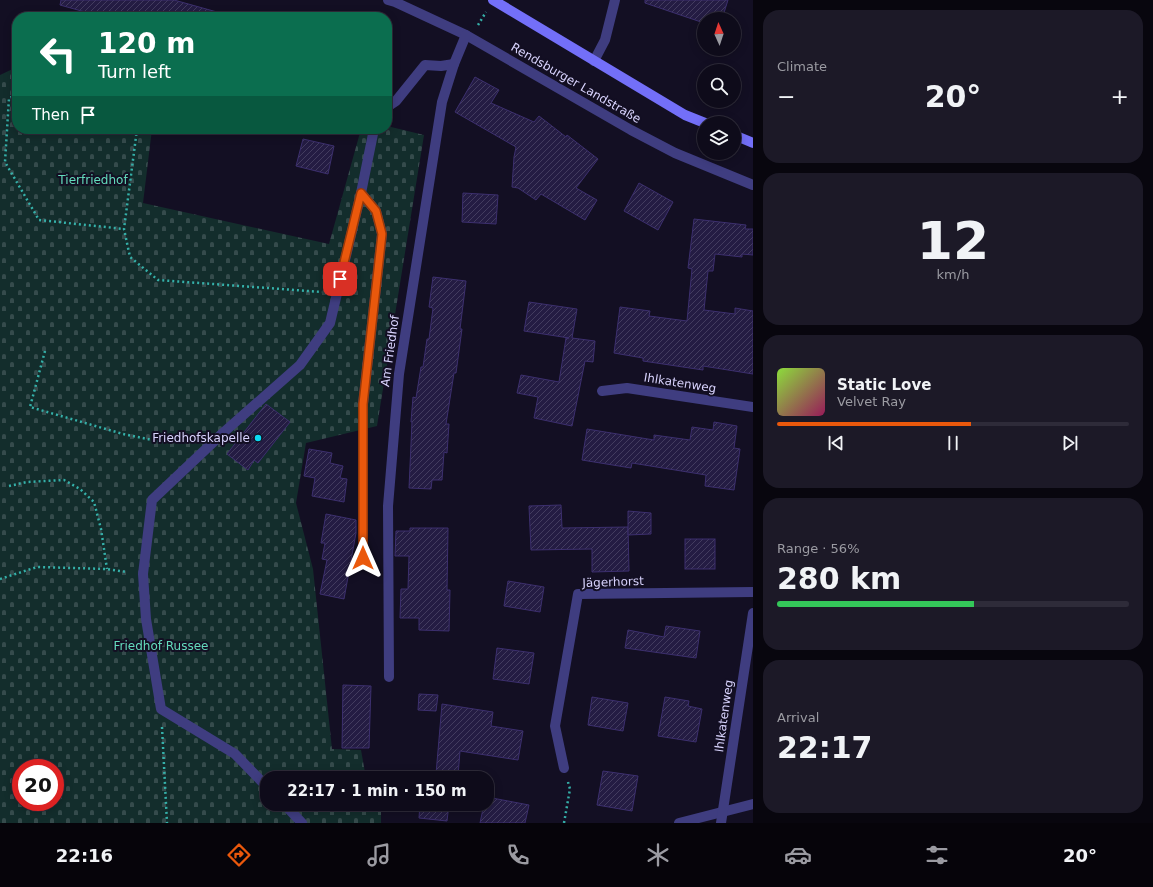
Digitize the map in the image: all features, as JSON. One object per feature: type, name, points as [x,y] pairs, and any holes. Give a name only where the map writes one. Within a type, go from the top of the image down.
[{"type":"street","name":"Rendsburger Landstraße","points":[[388,0],[468,36],[631,130],[675,153],[753,185]]},
{"type":"street","points":[[493,0],[685,115],[697,120]]},
{"type":"street","points":[[594,61],[605,40],[615,0]]},
{"type":"street","name":"Am Friedhof","points":[[388,677],[388,506],[399,374],[442,102],[454,64],[468,36]]},
{"type":"street","points":[[392,104],[396,101],[425,65],[441,66],[454,64]]},
{"type":"street","points":[[260,780],[235,754],[161,709],[146,619],[143,574],[152,500],[224,432],[300,365],[330,323],[361,193],[373,134]]},
{"type":"street","points":[[741,138],[753,143]]},
{"type":"street","points":[[361,193],[376,211],[382,234],[363,404],[363,558]]},
{"type":"street","name":"Ihlkatenweg","points":[[602,391],[627,388],[753,407]]},
{"type":"street","name":"Jägerhorst","points":[[564,768],[555,726],[578,594],[753,592]]},
{"type":"street","name":"Ihlkatenweg","points":[[721,823],[753,612]]},
{"type":"street","points":[[679,823],[753,804]]},
{"type":"street","points":[[291,811],[302,823]]},
{"type":"path","points":[[468,36],[493,0]]},
{"type":"path","points":[[12,97],[9,98],[6,162],[39,220],[124,229]]},
{"type":"path","points":[[136,134],[124,229],[130,257],[158,280],[337,294]]},
{"type":"path","points":[[45,351],[30,407],[123,434],[162,442],[224,432]]},
{"type":"path","points":[[9,486],[27,482],[64,480],[80,490],[94,502],[101,529],[107,569]]},
{"type":"path","points":[[0,579],[37,567],[107,569],[143,574]]},
{"type":"path","points":[[161,709],[167,823]]},
{"type":"path","points":[[564,768],[570,789],[564,823]]},
{"type":"green space","name":"Friedhof Russee","points":[[12,69],[12,134],[151,134],[143,203],[329,244],[360,134],[392,134],[392,127],[424,135],[377,426],[306,443],[296,503],[313,569],[332,749],[361,750],[365,771],[260,771],[260,811],[381,811],[381,823],[0,823],[0,75]]},
{"type":"building","points":[[61,0],[174,0],[217,12],[85,12],[60,5]]},
{"type":"building","points":[[645,0],[728,0],[724,12],[697,12],[697,21],[645,3]]},
{"type":"building","points":[[475,77],[499,90],[491,103],[534,122],[539,116],[598,159],[576,188],[597,200],[585,220],[541,194],[536,200],[518,188],[512,187],[516,147],[455,112]]},
{"type":"building","points":[[303,139],[334,146],[328,174],[296,166]]},
{"type":"building","points":[[639,183],[673,202],[658,230],[624,211]]},
{"type":"building","points":[[463,193],[498,195],[496,224],[462,222]]},
{"type":"building","points":[[694,219],[746,225],[745,229],[753,229],[753,255],[742,254],[742,257],[715,254],[713,271],[708,271],[704,310],[735,314],[735,308],[753,311],[753,374],[703,366],[703,370],[643,361],[643,358],[614,353],[620,307],[650,311],[649,316],[687,321],[692,269],[688,268]]},
{"type":"building","points":[[433,277],[466,281],[460,329],[462,329],[456,373],[454,373],[446,424],[449,424],[447,453],[444,452],[442,480],[432,480],[431,489],[409,488],[413,397],[416,398],[427,339],[429,339],[433,308],[429,307]]},
{"type":"building","points":[[529,302],[577,309],[572,338],[595,341],[593,362],[585,361],[572,426],[534,418],[538,397],[517,393],[521,375],[559,382],[566,338],[569,338],[524,331]]},
{"type":"building","name":"Friedhofskapelle","points":[[266,404],[290,422],[258,463],[254,460],[248,470],[227,454]]},
{"type":"building","points":[[714,422],[737,426],[734,448],[740,449],[734,490],[705,486],[706,475],[632,463],[631,468],[582,460],[587,429],[654,440],[654,435],[690,440],[692,427],[713,430]]},
{"type":"building","points":[[309,449],[332,453],[330,463],[343,466],[340,478],[347,479],[344,502],[312,496],[315,478],[304,476]]},
{"type":"building","points":[[561,505],[562,528],[628,527],[629,571],[592,572],[592,549],[531,550],[529,506]]},
{"type":"building","points":[[628,511],[651,513],[651,534],[628,535]]},
{"type":"building","points":[[326,514],[356,520],[356,533],[344,599],[320,594],[327,560],[322,559],[325,543],[321,543]]},
{"type":"building","points":[[410,528],[448,528],[447,590],[450,590],[449,631],[419,630],[419,618],[400,618],[401,589],[408,589],[409,556],[395,556],[396,531],[410,531]]},
{"type":"building","points":[[685,539],[715,539],[715,569],[685,569]]},
{"type":"building","points":[[508,581],[544,587],[540,612],[504,606]]},
{"type":"building","points":[[666,626],[700,631],[696,658],[625,648],[628,630],[664,637]]},
{"type":"building","points":[[497,648],[534,653],[529,684],[493,679]]},
{"type":"building","points":[[343,685],[371,686],[369,748],[342,748]]},
{"type":"building","points":[[419,694],[438,695],[436,711],[418,710]]},
{"type":"building","points":[[592,697],[628,703],[623,731],[588,725]]},
{"type":"building","points":[[665,697],[689,701],[688,706],[702,709],[696,742],[658,736]]},
{"type":"building","points":[[442,704],[493,712],[491,726],[523,731],[518,760],[460,751],[458,771],[436,771]]},
{"type":"building","points":[[603,771],[638,776],[632,811],[597,805]]},
{"type":"building","points":[[494,798],[529,805],[525,823],[480,823],[483,811],[494,811]]},
{"type":"building","points":[[420,811],[448,811],[447,821],[419,818]]},
{"type":"place","name":"Friedhofskapelle","points":[[258,438]]},
{"type":"route","points":[[340,279],[361,193],[376,211],[382,234],[363,404],[363,558]]},
{"type":"park label","name":"Tierfriedhof","points":[[93,180]]}]
